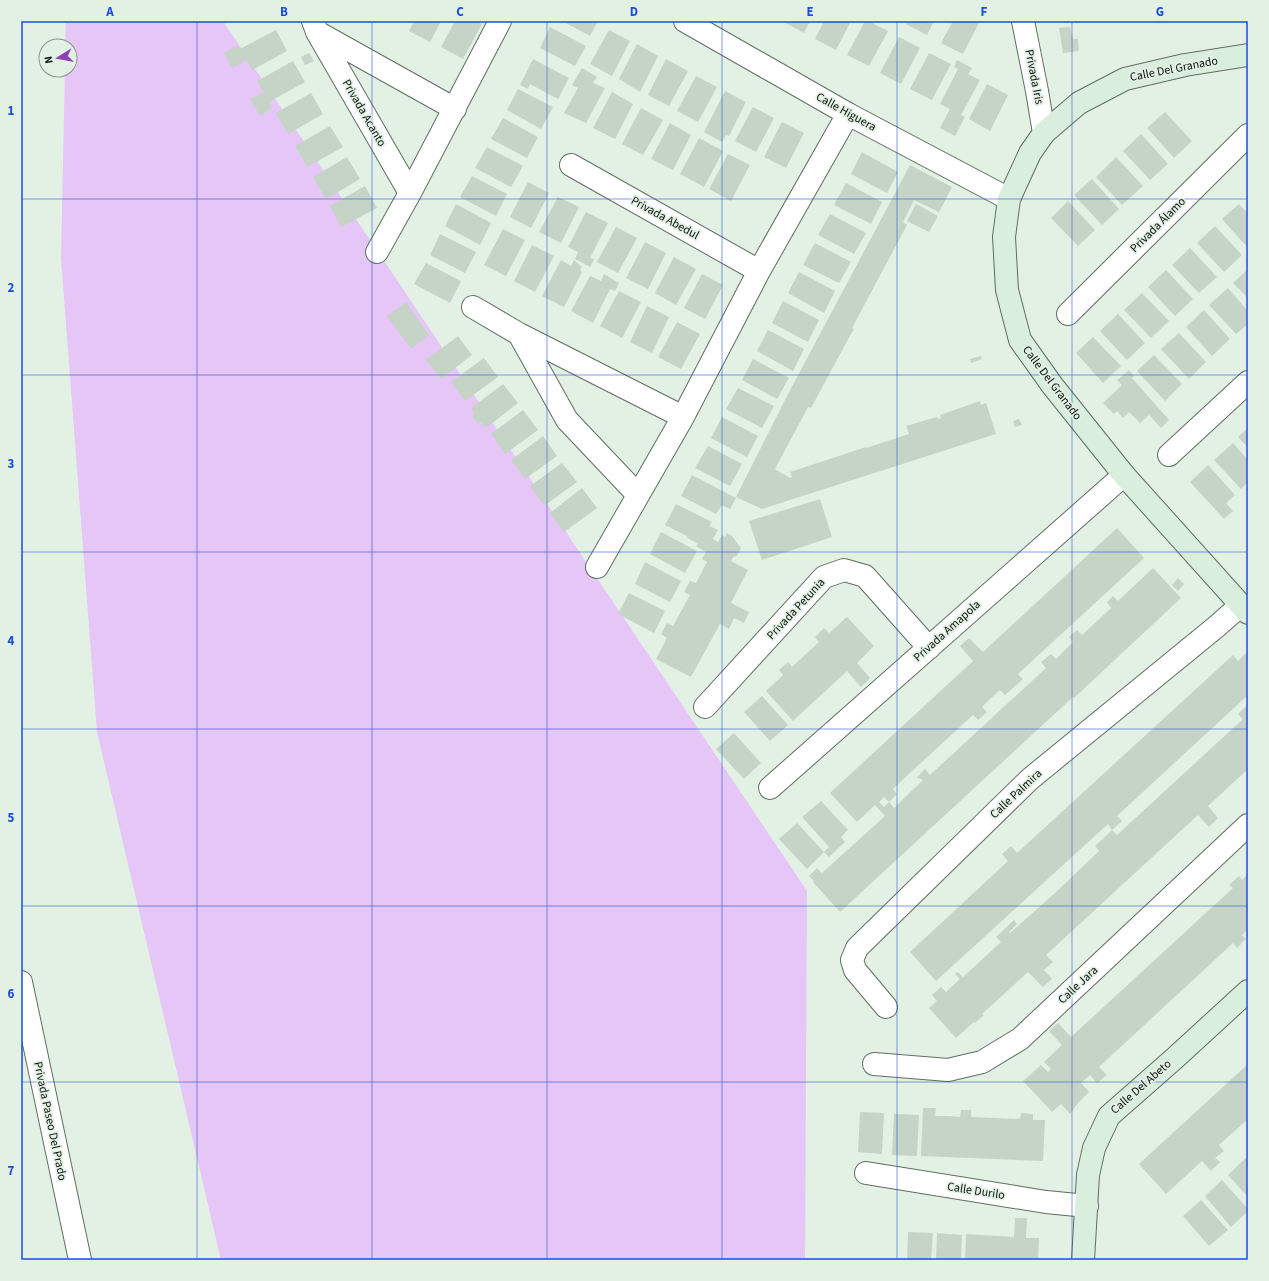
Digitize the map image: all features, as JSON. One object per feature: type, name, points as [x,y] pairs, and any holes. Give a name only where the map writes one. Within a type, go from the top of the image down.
[{"type":"main road","name":"Calle Del Granado","points":[[1244,609],[1124,475],[1052,385],[1020,340],[1007,290],[1004,237],[1009,199],[1030,153],[1044,133],[1079,103],[1124,78],[1185,65],[1248,55]]},
{"type":"main road","name":"Calle Del Abeto","points":[[1083,1260],[1088,1175],[1094,1148],[1109,1116],[1248,991]]},
{"type":"street","points":[[377,252],[455,109],[500,21]]},
{"type":"street","name":"Calle Higuera","points":[[685,21],[848,114],[1009,199]]},
{"type":"street","name":"Privada Iris","points":[[1023,21],[1044,133]]},
{"type":"street","name":"Privada Acanto","points":[[315,26],[455,109]]},
{"type":"street","name":"Privada Acanto","points":[[315,26],[410,193]]},
{"type":"street","points":[[597,567],[683,417],[759,270],[848,114]]},
{"type":"street","name":"Privada Álamo","points":[[1068,314],[1248,135]]},
{"type":"street","name":"Privada Abedul","points":[[571,165],[759,270]]},
{"type":"street","points":[[473,307],[520,334],[683,417]]},
{"type":"street","points":[[520,334],[567,420],[638,495]]},
{"type":"street","points":[[1169,455],[1248,382]]},
{"type":"street","name":"Privada Amapola","points":[[770,788],[1124,475]]},
{"type":"street","name":"Privada Petunia","points":[[705,707],[824,577],[844,570],[865,576],[929,648]]},
{"type":"street","name":"Calle Palmira","points":[[886,1007],[855,970],[852,960],[857,948],[1030,779],[1216,627],[1244,609]]},
{"type":"street","name":"Calle Jara","points":[[874,1064],[948,1070],[982,1062],[1020,1039],[1248,826]]},
{"type":"street","name":"Privada Paseo Del Prado","points":[[21,982],[80,1260]]},
{"type":"street","name":"Calle Durilo","points":[[866,1173],[1046,1202],[1087,1206]]},
{"type":"shaded area","points":[[66,21],[223,21],[807,891],[805,1260],[221,1260],[97,732],[61,258],[65,78],[78,78],[78,38],[65,38]]},
{"type":"building","points":[[414,21],[441,21],[430,42],[409,31]]},
{"type":"building","points":[[455,21],[477,21],[482,24],[463,59],[441,47]]},
{"type":"building","points":[[562,21],[598,21],[590,36]]},
{"type":"building","points":[[782,21],[810,21],[804,33]]},
{"type":"building","points":[[824,21],[851,21],[836,50],[815,39]]},
{"type":"building","points":[[865,21],[888,31],[869,66],[847,55]]},
{"type":"building","points":[[907,21],[934,21],[927,35],[906,24]]},
{"type":"building","points":[[953,21],[980,21],[963,54],[941,43]]},
{"type":"building","points":[[1155,21],[1170,21],[1170,22],[1156,23]]},
{"type":"building","points":[[550,27],[586,46],[575,66],[540,48]]},
{"type":"building","points":[[1070,27],[1073,39],[1078,39],[1079,51],[1063,53],[1059,28]]},
{"type":"building","points":[[276,30],[287,51],[252,70],[246,60],[232,68],[224,53],[237,45],[240,49]]},
{"type":"building","points":[[609,30],[630,41],[612,76],[590,64]]},
{"type":"building","points":[[899,37],[920,48],[901,84],[880,73]]},
{"type":"building","points":[[637,44],[658,56],[640,92],[619,79]]},
{"type":"building","points":[[309,53],[314,61],[305,65],[301,57]]},
{"type":"building","points":[[929,53],[951,64],[932,100],[910,89]]},
{"type":"building","points":[[533,59],[569,78],[558,99],[530,84],[528,89],[520,85]]},
{"type":"building","points":[[666,59],[688,71],[669,106],[648,95]]},
{"type":"building","points":[[957,60],[972,68],[968,74],[980,80],[961,115],[965,117],[955,136],[940,128],[950,109],[940,104],[958,69],[954,67]]},
{"type":"building","points":[[293,61],[305,82],[269,102],[272,108],[260,116],[250,99],[264,92],[257,81]]},
{"type":"building","points":[[582,68],[597,77],[593,83],[605,88],[586,123],[564,113],[578,88],[572,85]]},
{"type":"building","points":[[696,76],[717,87],[698,122],[677,111]]},
{"type":"building","points":[[987,84],[1008,95],[990,131],[969,119]]},
{"type":"building","points":[[518,89],[553,107],[541,129],[507,110]]},
{"type":"building","points":[[725,91],[746,102],[729,136],[726,135],[722,142],[704,132]]},
{"type":"building","points":[[612,92],[633,104],[615,139],[593,128]]},
{"type":"building","points":[[311,93],[323,114],[288,134],[276,113]]},
{"type":"building","points":[[753,107],[774,118],[756,152],[735,141]]},
{"type":"building","points":[[641,108],[663,120],[643,155],[622,144]]},
{"type":"building","points":[[1165,112],[1192,141],[1174,158],[1147,128]]},
{"type":"building","points":[[503,118],[538,137],[527,158],[491,139]]},
{"type":"building","points":[[782,122],[804,133],[786,168],[764,157]]},
{"type":"building","points":[[670,123],[691,135],[673,170],[651,159]]},
{"type":"building","points":[[330,126],[343,147],[307,167],[295,146]]},
{"type":"building","points":[[1141,134],[1168,164],[1150,180],[1123,151]]},
{"type":"building","points":[[699,138],[723,151],[704,187],[680,174]]},
{"type":"building","points":[[487,147],[523,166],[511,187],[475,168]]},
{"type":"building","points":[[862,152],[898,172],[887,193],[851,174]]},
{"type":"building","points":[[728,154],[750,165],[731,201],[709,189]]},
{"type":"building","points":[[347,157],[360,179],[326,199],[313,177]]},
{"type":"building","points":[[1116,157],[1143,186],[1122,205],[1096,177]]},
{"type":"building","points":[[910,165],[952,187],[939,212],[914,200],[903,222],[907,225],[852,328],[854,329],[811,408],[808,407],[775,469],[790,478],[792,477],[790,472],[909,434],[906,426],[937,417],[938,419],[941,418],[940,415],[980,401],[981,405],[986,403],[996,434],[762,509],[736,497],[787,396]]},
{"type":"building","points":[[472,176],[507,194],[496,216],[460,197]]},
{"type":"building","points":[[1092,179],[1119,209],[1102,225],[1074,195]]},
{"type":"building","points":[[528,182],[549,193],[531,228],[510,217]]},
{"type":"building","points":[[846,183],[882,202],[871,224],[834,205]]},
{"type":"building","points":[[365,186],[377,208],[341,227],[330,206]]},
{"type":"building","points":[[558,197],[579,207],[561,243],[539,232]]},
{"type":"building","points":[[1068,201],[1095,230],[1078,246],[1051,218]]},
{"type":"building","points":[[456,204],[491,223],[480,245],[445,226]]},
{"type":"building","points":[[916,204],[938,216],[929,232],[907,221]]},
{"type":"building","points":[[1239,204],[1248,214],[1248,248],[1222,219]]},
{"type":"building","points":[[586,212],[608,223],[590,258],[594,259],[590,267],[575,259],[578,252],[568,247]]},
{"type":"building","points":[[830,214],[866,233],[854,254],[818,235]]},
{"type":"building","points":[[1215,226],[1242,255],[1224,272],[1197,243]]},
{"type":"building","points":[[616,227],[637,238],[618,273],[597,262]]},
{"type":"building","points":[[503,229],[525,240],[506,276],[484,265]]},
{"type":"building","points":[[440,234],[476,252],[465,273],[430,255]]},
{"type":"building","points":[[645,242],[666,253],[648,289],[626,278]]},
{"type":"building","points":[[815,243],[851,262],[839,283],[803,265]]},
{"type":"building","points":[[532,245],[554,256],[535,292],[514,281]]},
{"type":"building","points":[[1190,248],[1217,277],[1199,293],[1172,265]]},
{"type":"building","points":[[674,257],[696,269],[676,305],[655,293]]},
{"type":"building","points":[[561,260],[571,266],[574,260],[582,267],[580,270],[582,272],[564,307],[542,296]]},
{"type":"building","points":[[426,263],[461,281],[450,303],[414,284]]},
{"type":"building","points":[[1248,269],[1248,298],[1233,283]]},
{"type":"building","points":[[1166,270],[1193,299],[1175,316],[1148,287]]},
{"type":"building","points":[[799,272],[835,291],[824,313],[788,293]]},
{"type":"building","points":[[604,274],[619,283],[615,291],[610,289],[593,323],[571,311],[590,276],[601,281]]},
{"type":"building","points":[[702,274],[723,285],[705,319],[684,308]]},
{"type":"building","points":[[1228,288],[1248,311],[1248,324],[1236,334],[1209,305]]},
{"type":"building","points":[[619,291],[641,302],[622,338],[600,326]]},
{"type":"building","points":[[1142,293],[1169,321],[1151,338],[1124,310]]},
{"type":"building","points":[[783,301],[819,320],[808,342],[772,323]]},
{"type":"building","points":[[406,302],[429,335],[411,349],[387,316]]},
{"type":"building","points":[[647,306],[669,317],[652,353],[630,342]]},
{"type":"building","points":[[1204,310],[1230,339],[1212,356],[1186,327]]},
{"type":"building","points":[[1118,314],[1145,343],[1127,360],[1100,331]]},
{"type":"building","points":[[677,322],[700,334],[681,369],[658,357]]},
{"type":"building","points":[[768,330],[804,349],[793,371],[757,351]]},
{"type":"building","points":[[1179,333],[1206,362],[1189,379],[1161,349]]},
{"type":"building","points":[[458,336],[472,355],[441,379],[426,360]]},
{"type":"building","points":[[1093,337],[1121,366],[1103,383],[1076,353]]},
{"type":"building","points":[[1154,355],[1182,384],[1165,401],[1137,371]]},
{"type":"building","points":[[981,356],[982,359],[971,363],[970,359]]},
{"type":"building","points":[[484,358],[498,377],[465,401],[451,382]]},
{"type":"building","points":[[753,359],[789,378],[777,399],[742,380]]},
{"type":"building","points":[[1129,370],[1134,376],[1132,378],[1169,420],[1161,428],[1149,415],[1140,423],[1129,412],[1123,418],[1117,411],[1114,414],[1103,403],[1122,385],[1117,380]]},
{"type":"building","points":[[503,384],[518,403],[486,428],[481,422],[478,424],[472,416],[475,414],[471,408]]},
{"type":"building","points":[[738,388],[774,406],[762,428],[726,409]]},
{"type":"building","points":[[523,410],[538,430],[505,454],[491,434]]},
{"type":"building","points":[[722,417],[758,436],[747,457],[711,438]]},
{"type":"building","points":[[1019,419],[1022,425],[1015,427],[1013,421]]},
{"type":"building","points":[[1248,428],[1248,448],[1238,437]]},
{"type":"building","points":[[543,436],[557,456],[525,479],[511,460]]},
{"type":"building","points":[[1233,443],[1248,460],[1248,482],[1241,489],[1214,460]]},
{"type":"building","points":[[708,446],[742,464],[730,486],[695,468]]},
{"type":"building","points":[[562,463],[577,482],[544,506],[530,486]]},
{"type":"building","points":[[1208,465],[1235,495],[1226,503],[1233,511],[1224,519],[1190,482]]},
{"type":"building","points":[[692,475],[736,498],[730,509],[722,505],[716,514],[681,496]]},
{"type":"building","points":[[582,488],[597,508],[564,532],[550,513]]},
{"type":"building","points":[[820,499],[832,537],[762,560],[749,521]]},
{"type":"building","points":[[676,504],[712,522],[709,526],[718,530],[713,539],[718,542],[722,535],[725,537],[727,533],[732,536],[741,548],[736,557],[734,556],[731,561],[748,570],[731,603],[749,612],[744,623],[734,618],[729,629],[720,624],[691,677],[656,659],[667,638],[661,634],[667,623],[673,626],[690,595],[684,592],[690,581],[696,583],[707,562],[702,559],[706,552],[696,546],[698,544],[686,537],[687,536],[665,525]]},
{"type":"building","points":[[1117,528],[1144,558],[1018,674],[1023,679],[1005,695],[1000,690],[982,707],[987,712],[978,720],[973,715],[893,789],[897,794],[889,802],[894,808],[923,780],[917,777],[925,769],[930,775],[1046,668],[1041,662],[1051,654],[1056,659],[1073,642],[1069,637],[1077,630],[1082,635],[1111,608],[1107,602],[1113,596],[1118,601],[1153,568],[1181,598],[840,912],[809,876],[817,868],[822,873],[885,816],[875,805],[857,822],[830,793],[973,661],[960,646],[969,638],[983,652]],"holes":[[[884,797],[889,802],[884,807],[879,802]]]},
{"type":"building","points":[[661,532],[697,551],[685,573],[650,554]]},
{"type":"building","points":[[645,562],[681,581],[670,602],[635,584]]},
{"type":"building","points":[[1178,578],[1184,584],[1178,591],[1172,585]]},
{"type":"building","points":[[629,593],[665,611],[654,633],[618,614]]},
{"type":"building","points":[[847,617],[874,646],[857,663],[870,678],[861,687],[847,671],[793,721],[766,691],[783,675],[779,670],[788,662],[792,667],[819,642],[815,637],[824,628],[829,633]]},
{"type":"building","points":[[1246,653],[1248,654],[1248,695],[1117,816],[1122,821],[1112,830],[1108,824],[936,981],[910,952],[1008,861],[1002,854],[1011,846],[1017,853],[1233,655],[1238,661]]},
{"type":"building","points":[[762,696],[788,725],[770,741],[744,712]]},
{"type":"building","points":[[1246,706],[1248,707],[1248,769],[1208,806],[1218,818],[1209,827],[1198,815],[1046,955],[1053,962],[1044,970],[1052,979],[1043,987],[1028,972],[982,1014],[984,1015],[956,1038],[929,1008],[937,1001],[932,995],[941,987],[946,992],[960,979],[955,974],[958,972],[963,977],[1001,942],[996,937],[1014,920],[1017,924],[1009,932],[1010,933],[1055,893],[1099,851],[1095,846],[1112,830],[1117,835],[1243,719],[1238,714]]},
{"type":"building","points":[[734,733],[761,763],[744,779],[716,749]]},
{"type":"building","points":[[821,801],[848,830],[841,837],[845,842],[829,857],[824,852],[829,847],[802,817]]},
{"type":"building","points":[[797,823],[824,852],[807,869],[779,839]]},
{"type":"building","points":[[1248,874],[1248,930],[1242,935],[1246,939],[1237,948],[1233,943],[1099,1067],[1107,1075],[1097,1083],[1090,1075],[1081,1083],[1089,1092],[1070,1114],[1061,1104],[1052,1112],[1023,1081],[1041,1065],[1048,1072],[1051,1069],[1044,1062],[1062,1045],[1049,1031],[1058,1023],[1071,1037],[1233,888],[1229,885],[1239,876],[1242,880]]},
{"type":"building","points":[[1248,1064],[1248,1119],[1219,1145],[1224,1151],[1215,1158],[1220,1162],[1211,1171],[1202,1161],[1166,1194],[1139,1164]]},
{"type":"building","points":[[923,1108],[936,1108],[935,1116],[960,1117],[961,1110],[971,1110],[971,1117],[1020,1119],[1021,1113],[1033,1114],[1033,1120],[1045,1120],[1043,1161],[921,1156]]},
{"type":"building","points":[[860,1112],[884,1113],[882,1154],[858,1152]]},
{"type":"building","points":[[894,1114],[919,1115],[917,1156],[892,1155]]},
{"type":"building","points":[[1248,1156],[1248,1197],[1228,1175]]},
{"type":"building","points":[[1222,1180],[1248,1209],[1248,1211],[1231,1227],[1205,1196]]},
{"type":"building","points":[[1201,1200],[1228,1230],[1209,1246],[1183,1216]]},
{"type":"building","points":[[1015,1218],[1027,1218],[1026,1238],[1039,1238],[1038,1260],[965,1260],[966,1234],[1014,1237]]},
{"type":"building","points":[[908,1232],[933,1233],[931,1260],[907,1260]]},
{"type":"building","points":[[937,1233],[962,1235],[961,1260],[936,1260]]}]
